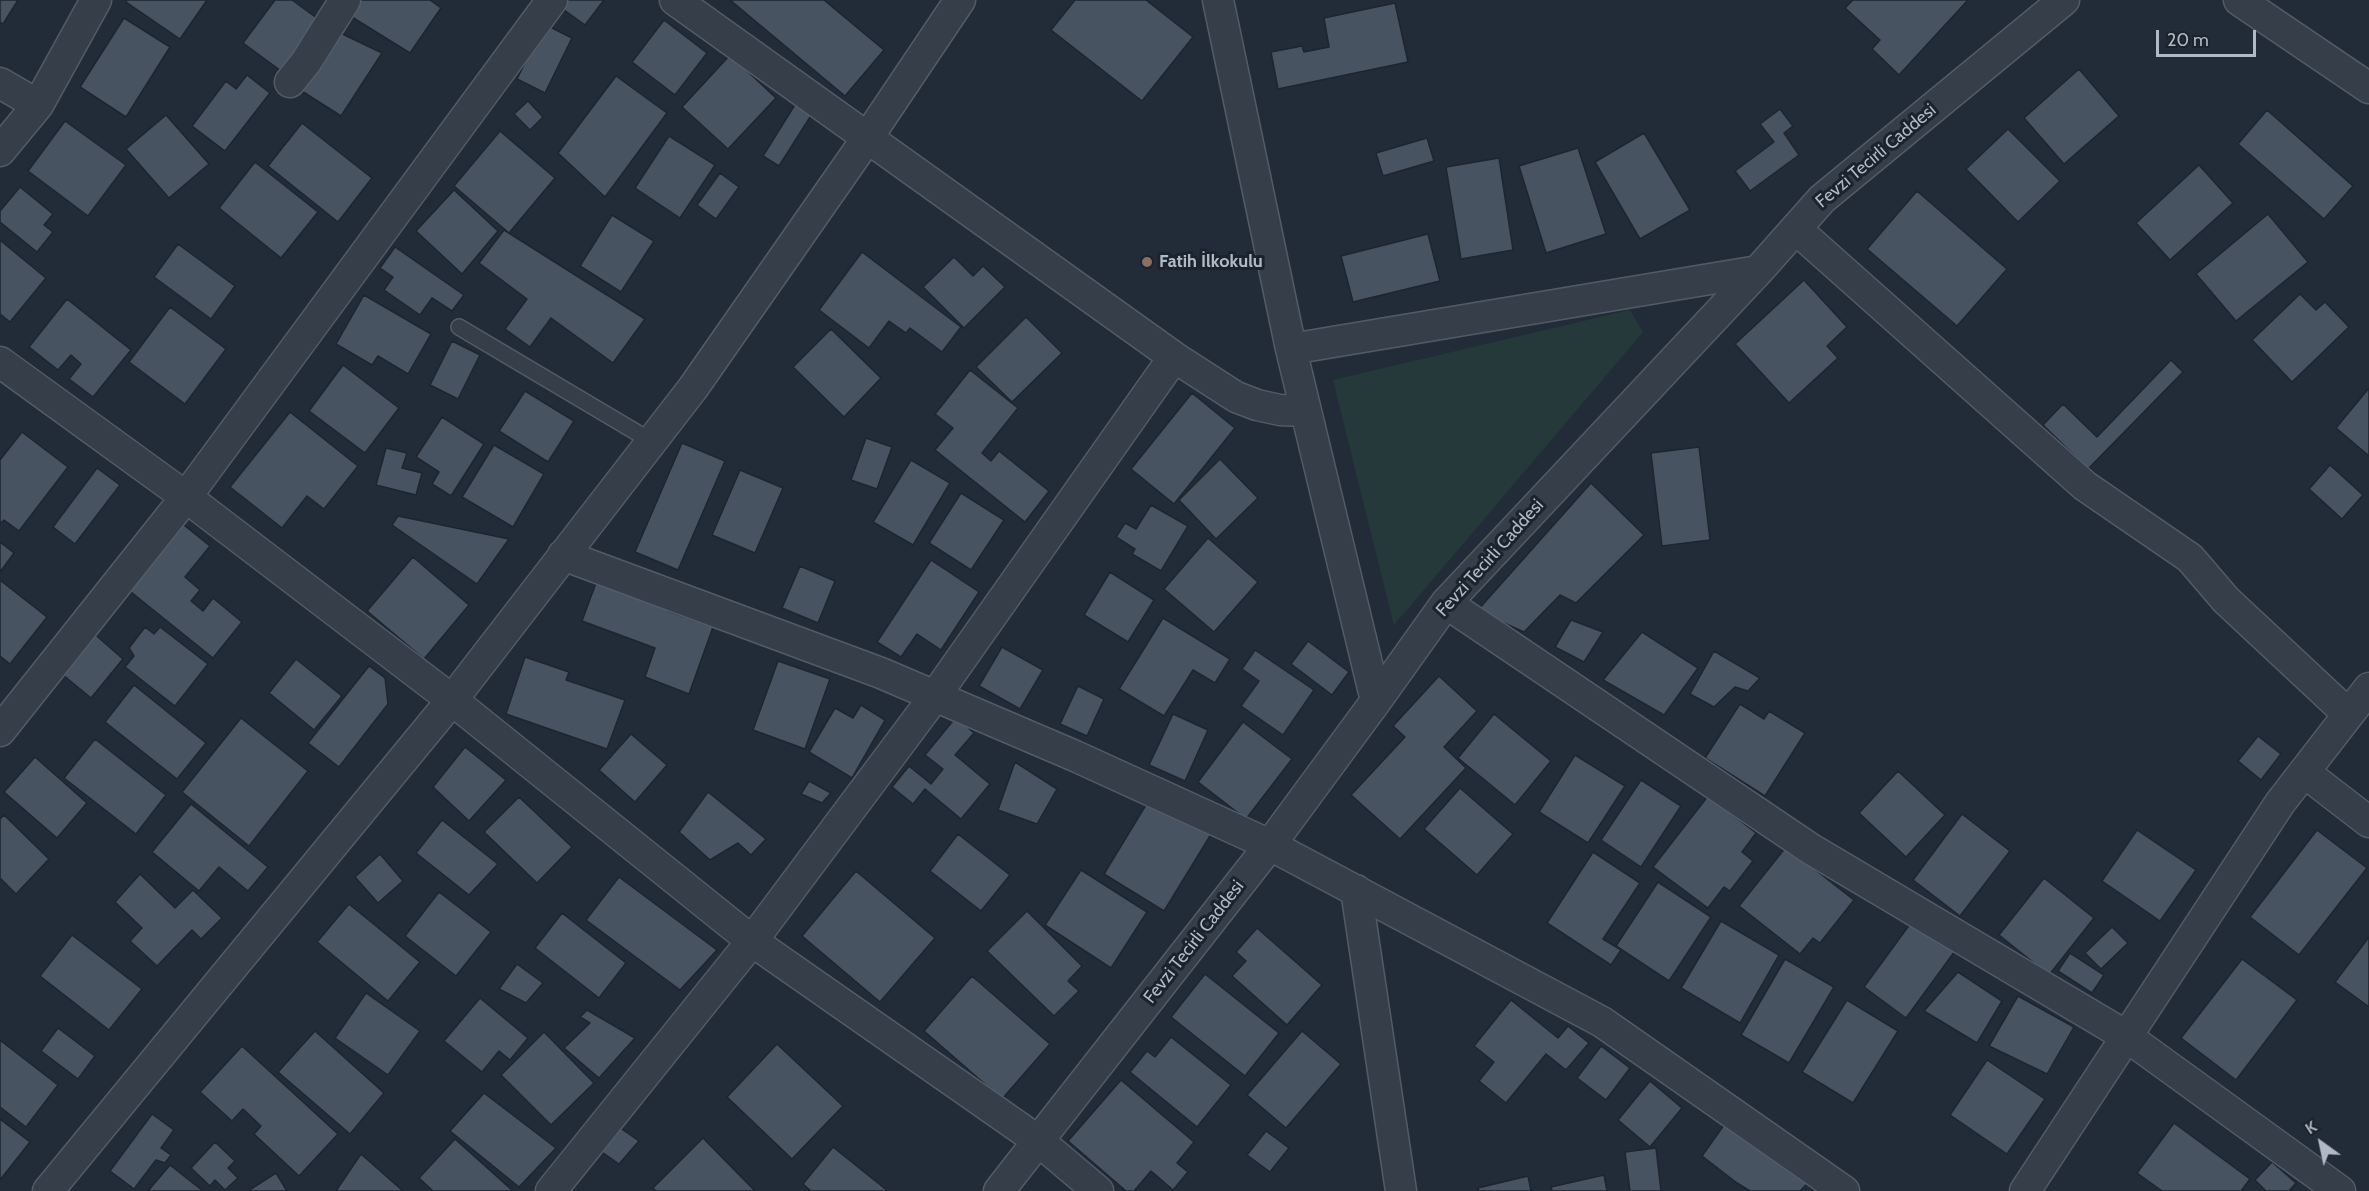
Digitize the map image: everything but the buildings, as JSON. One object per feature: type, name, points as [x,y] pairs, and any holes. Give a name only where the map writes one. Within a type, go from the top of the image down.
[{"type":"street","points":[[0,151],[38,105],[96,0]]},
{"type":"street","points":[[290,82],[306,62],[345,0]]},
{"type":"street","points":[[0,731],[186,497],[552,0]]},
{"type":"street","points":[[675,0],[1174,357],[1236,397],[1280,410],[1306,411]]},
{"type":"street","points":[[48,1191],[452,700],[693,388],[868,137],[960,0]]},
{"type":"street","points":[[1218,0],[1291,349],[1376,702]]},
{"type":"street","name":"Fevzi Tecirli Caddesi","points":[[999,1191],[1040,1142],[1270,845],[1446,603],[1758,271],[1822,199],[2064,0]]},
{"type":"street","points":[[2239,0],[2369,88]]},
{"type":"street","points":[[0,83],[38,105]]},
{"type":"street","points":[[1796,229],[2085,486],[2190,558],[2226,600],[2348,714]]},
{"type":"street","points":[[1291,349],[1758,271]]},
{"type":"street","points":[[551,1191],[752,941],[935,696],[1174,357]]},
{"type":"street","points":[[0,362],[186,497],[452,700],[752,941],[1040,1142],[1098,1191]]},
{"type":"street","points":[[563,555],[881,673],[1075,756],[1270,845],[1602,1022],[1844,1191]]},
{"type":"street","points":[[1446,603],[1811,849],[2126,1036],[2340,1191]]},
{"type":"street","points":[[2025,1191],[2280,803],[2369,688]]},
{"type":"street","points":[[2304,772],[2369,822]]},
{"type":"street","points":[[1356,890],[1401,1191]]},
{"type":"lane","points":[[459,327],[651,441]]},
{"type":"green space","points":[[1630,310],[1643,332],[1394,625],[1333,380]]},
{"type":"place","name":"Fatih İlkokulu","points":[[1147,262]]}]
